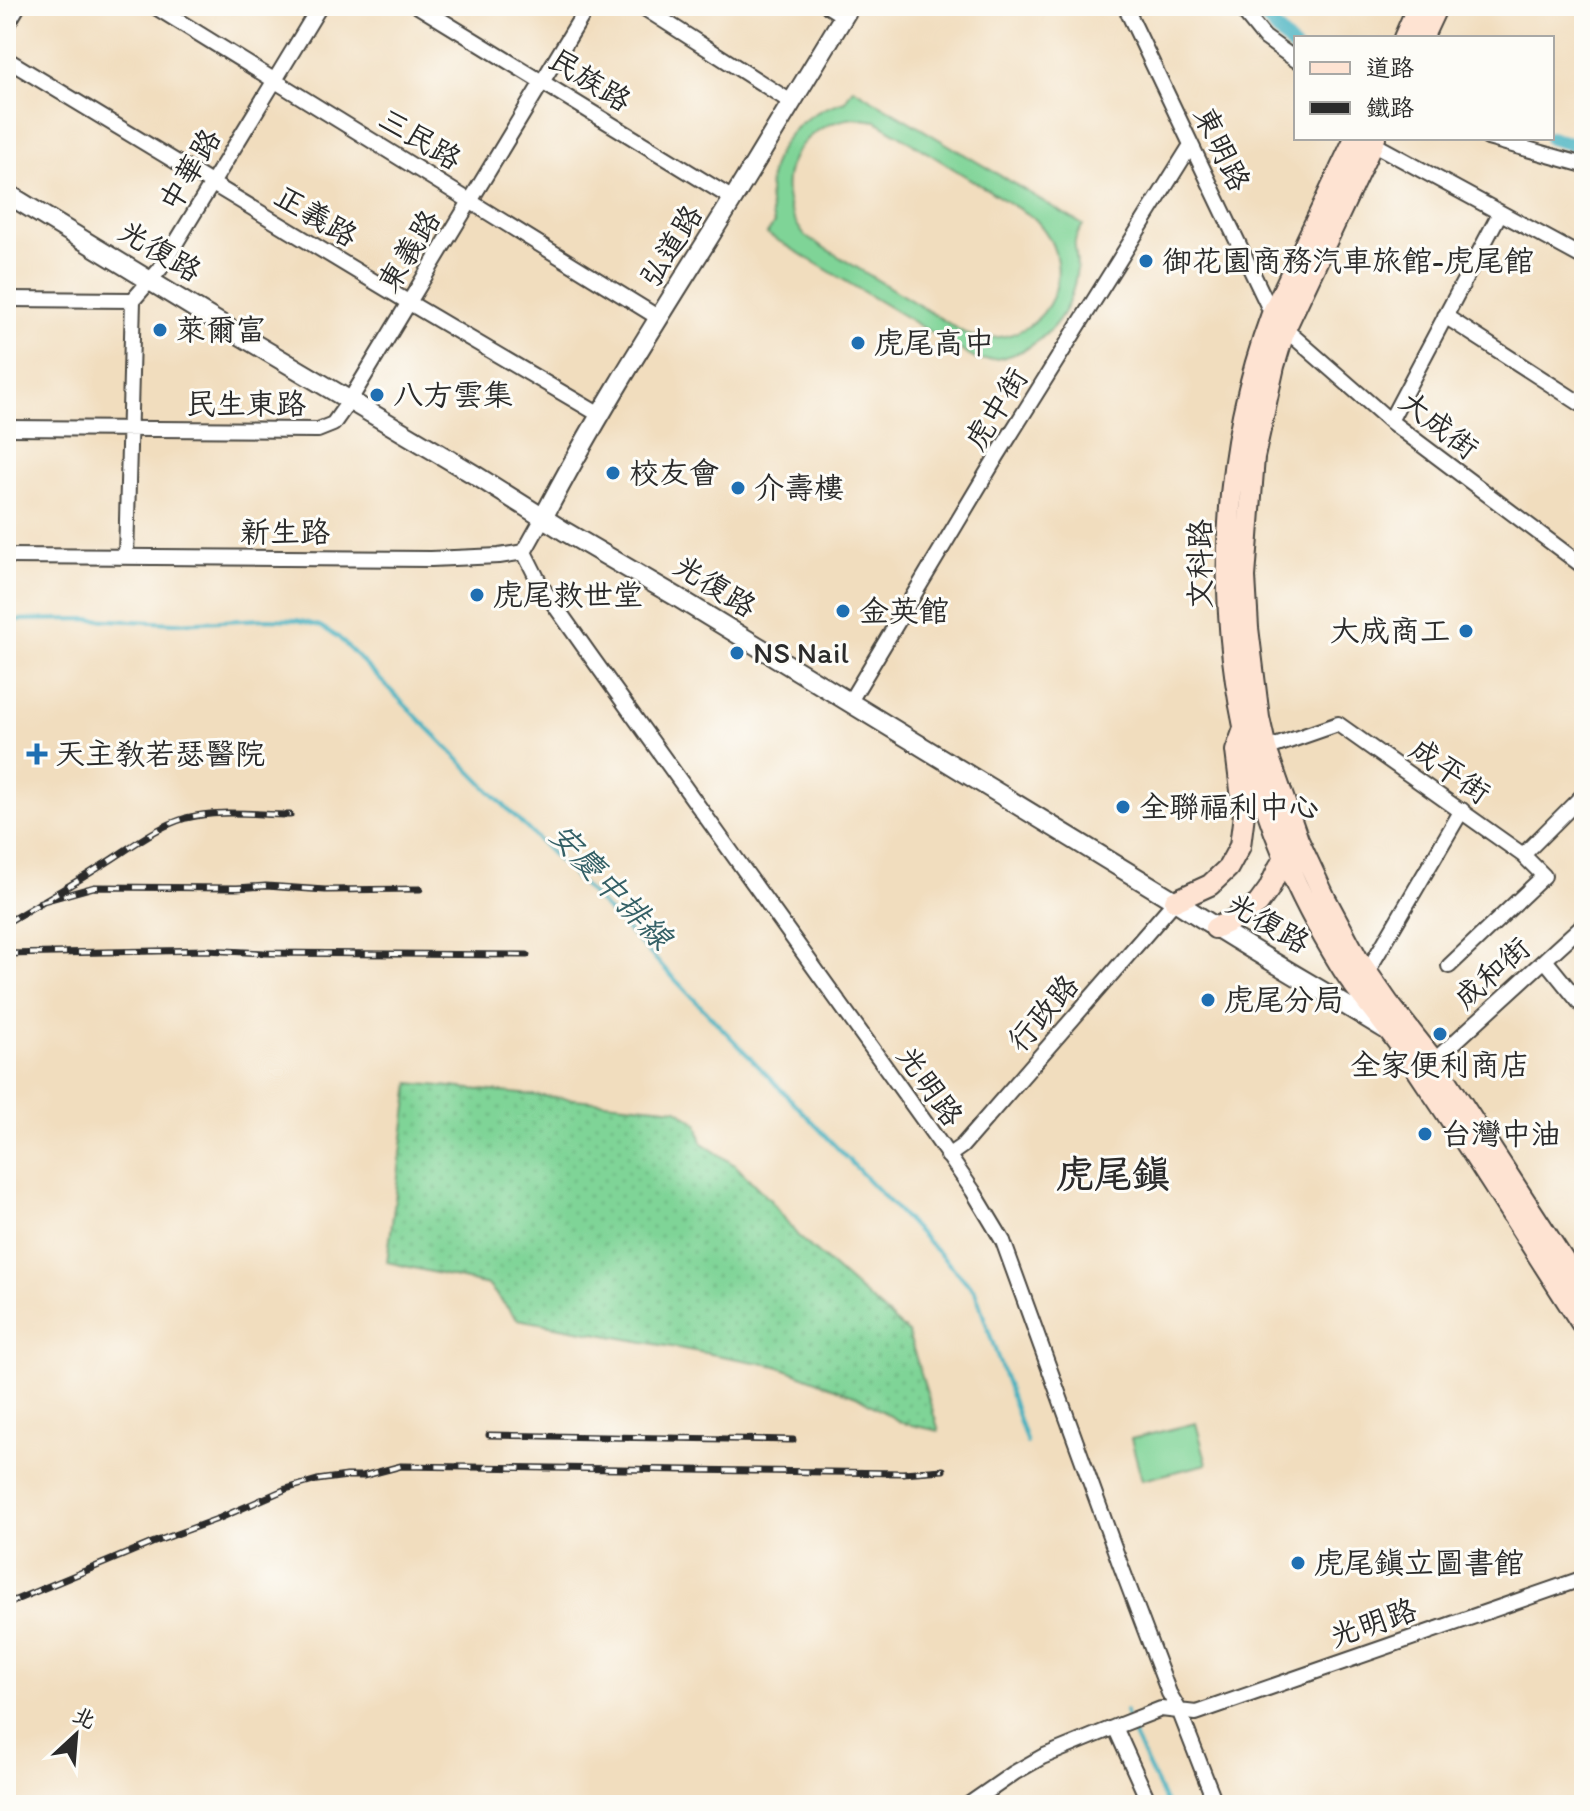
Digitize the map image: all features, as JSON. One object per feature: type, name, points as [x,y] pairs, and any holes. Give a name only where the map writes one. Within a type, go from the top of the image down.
[{"type":"main road","points":[[1405,36],[1418,6]]},
{"type":"main road","points":[[1423,36],[1437,6]]},
{"type":"main road","name":"文科路","points":[[1367,140],[1278,321],[1261,344],[1244,415],[1234,476],[1227,589],[1235,677],[1244,729],[1285,859],[1342,967],[1391,1032]]},
{"type":"main road","name":"文科路","points":[[1278,321],[1274,366],[1254,457],[1245,577],[1259,718],[1266,749],[1298,840],[1326,900],[1357,989],[1434,1061]]},
{"type":"main road","points":[[1175,901],[1210,885],[1228,868],[1240,846],[1244,814],[1236,751],[1244,729]]},
{"type":"main road","points":[[1215,928],[1258,904],[1298,840]]},
{"type":"main road","points":[[1391,1032],[1584,1327]]},
{"type":"main road","points":[[1434,1061],[1584,1291]]},
{"type":"street","points":[[6,26],[18,6]]},
{"type":"street","name":"三民路","points":[[154,6],[659,318]]},
{"type":"street","name":"中華路","points":[[133,300],[160,269],[320,6]]},
{"type":"street","name":"民族路","points":[[418,6],[733,199]]},
{"type":"street","name":"東義路","points":[[350,400],[588,6]]},
{"type":"street","points":[[641,6],[791,102]]},
{"type":"street","name":"東明路","points":[[1125,6],[1278,321]]},
{"type":"street","points":[[1239,6],[1264,37],[1294,59]]},
{"type":"street","name":"弘道路","points":[[543,518],[600,415],[791,102],[841,9]]},
{"type":"street","name":"正義路","points":[[6,59],[600,415]]},
{"type":"street","points":[[1367,140],[1584,258]]},
{"type":"street","points":[[1495,140],[1584,165]]},
{"type":"street","name":"虎中街","points":[[849,703],[997,456],[1191,145]]},
{"type":"street","name":"光復路","points":[[6,193],[1215,928],[1357,989]]},
{"type":"street","points":[[1390,421],[1500,213]]},
{"type":"street","points":[[6,299],[133,300],[126,557]]},
{"type":"street","points":[[1445,316],[1584,406]]},
{"type":"street","name":"大成街","points":[[1278,321],[1390,421],[1583,565]]},
{"type":"street","name":"民生東路","points":[[6,428],[318,430],[333,424],[350,400]]},
{"type":"street","points":[[524,552],[543,518]]},
{"type":"street","name":"新生路","points":[[6,556],[431,559],[524,552]]},
{"type":"street","name":"光明路","points":[[524,552],[541,586],[973,1191],[1003,1241],[1119,1561],[1216,1805]]},
{"type":"street","name":"成平街","points":[[1266,749],[1338,724],[1523,855]]},
{"type":"street","points":[[1449,966],[1544,876],[1523,855],[1584,794]]},
{"type":"street","points":[[1357,989],[1462,810]]},
{"type":"street","name":"行政路","points":[[948,1156],[962,1146],[1175,901]]},
{"type":"street","name":"成和街","points":[[1434,1061],[1584,924]]},
{"type":"street","points":[[1545,960],[1584,1008]]},
{"type":"street","points":[[1391,1032],[1434,1061]]},
{"type":"street","name":"光明路","points":[[1179,1710],[1196,1713],[1584,1578]]},
{"type":"street","points":[[968,1805],[1042,1757],[1161,1709],[1179,1710]]},
{"type":"street","points":[[1115,1727],[1150,1805]]},
{"type":"green space","points":[[853,88],[1083,225],[1075,240],[1077,261],[1070,297],[1063,313],[1041,338],[1011,355],[977,360],[767,234],[774,223],[770,182],[781,146],[807,119],[845,101]],"holes":[[[854,118],[876,121],[1035,219],[1050,241],[1057,263],[1056,285],[1049,305],[1035,321],[1017,332],[994,337],[968,335],[805,236],[793,217],[787,198],[787,179],[801,145],[815,132],[832,123]]]},
{"type":"green space","points":[[410,1083],[677,1109],[697,1123],[702,1143],[736,1166],[771,1201],[798,1236],[908,1333],[939,1431],[902,1423],[856,1396],[777,1366],[517,1319],[488,1285],[387,1262]]},
{"type":"green space","points":[[1196,1423],[1207,1464],[1142,1480],[1131,1439]]},
{"type":"waterway","points":[[1254,6],[1294,48]]},
{"type":"waterway","points":[[1554,139],[1584,148]]},
{"type":"waterway","name":"安慶中排線","points":[[6,620],[87,619],[175,623],[297,620],[320,626],[338,637],[636,939],[975,1291],[1027,1443]]},
{"type":"waterway","name":"安慶中排線","points":[[1125,1711],[1167,1805]]},
{"type":"railway","points":[[6,923],[175,822],[212,814],[290,815]]},
{"type":"railway","points":[[40,902],[94,887],[420,889]]},
{"type":"railway","points":[[6,954],[206,950],[527,955]]},
{"type":"railway","points":[[489,1435],[793,1440]]},
{"type":"railway","points":[[6,1604],[286,1489],[317,1480],[363,1476],[401,1466],[903,1473],[943,1470]]},
{"type":"place","name":"御花園商務汽車旅館-虎尾館","points":[[1146,261]]},
{"type":"place","name":"萊爾富","points":[[160,330]]},
{"type":"place","name":"虎尾高中","points":[[858,343]]},
{"type":"place","name":"八方雲集","points":[[377,395]]},
{"type":"place","name":"校友會","points":[[613,473]]},
{"type":"place","name":"介壽樓","points":[[738,488]]},
{"type":"place","name":"虎尾救世堂","points":[[477,595]]},
{"type":"place","name":"金英館","points":[[843,611]]},
{"type":"place","name":"大成商工","points":[[1466,631]]},
{"type":"place","name":"NS Nail","points":[[737,653]]},
{"type":"place","name":"天主教若瑟醫院","points":[[37,754]]},
{"type":"place","name":"全聯福利中心","points":[[1123,807]]},
{"type":"place","name":"虎尾分局","points":[[1208,1000]]},
{"type":"place","name":"全家便利商店","points":[[1440,1034]]},
{"type":"place","name":"台灣中油","points":[[1425,1134]]},
{"type":"place","name":"虎尾鎮立圖書館","points":[[1298,1563]]},
{"type":"district","name":"虎尾鎮","points":[[1113,1174]]}]
